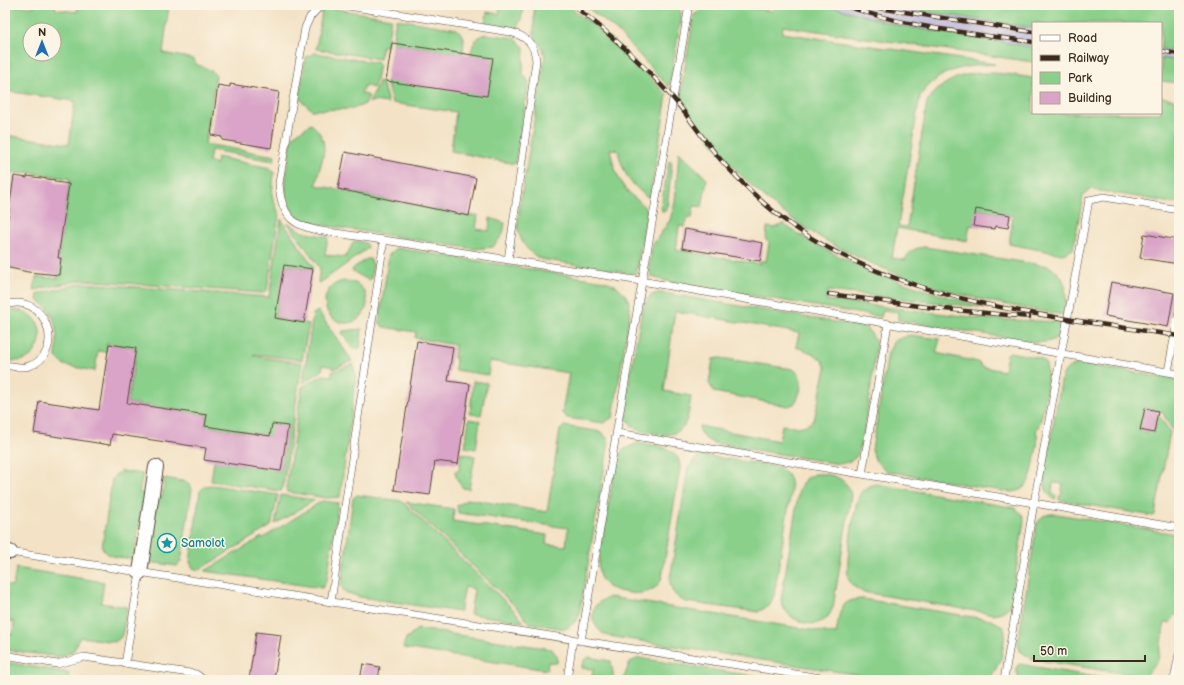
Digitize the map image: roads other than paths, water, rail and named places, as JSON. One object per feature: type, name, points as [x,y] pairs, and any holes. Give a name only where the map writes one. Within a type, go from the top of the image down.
[{"type":"street","points":[[140,572],[156,466]]},
{"type":"lane","points":[[321,5],[310,17],[305,28],[279,182],[280,198],[288,214],[300,226],[642,281],[1179,374]]},
{"type":"lane","points":[[342,5],[515,34],[524,37],[533,47],[536,61],[508,260]]},
{"type":"lane","points":[[581,641],[689,5]]},
{"type":"lane","points":[[1004,680],[1060,354],[1089,200],[1104,197],[1179,210]]},
{"type":"lane","points":[[331,602],[384,240]]},
{"type":"lane","points":[[5,305],[18,303],[28,305],[38,311],[47,324],[49,340],[43,355],[31,366],[20,367],[5,365]]},
{"type":"lane","points":[[1168,372],[1179,311]]},
{"type":"lane","points":[[862,474],[888,324]]},
{"type":"lane","points":[[617,433],[1179,528]]},
{"type":"lane","points":[[7,552],[834,680]]},
{"type":"lane","points":[[125,664],[140,572]]},
{"type":"lane","points":[[567,680],[573,640]]},
{"type":"lane","points":[[1174,680],[1179,654]]},
{"type":"lane","points":[[5,655],[57,664],[80,657],[196,674],[204,680]]},
{"type":"railway","points":[[573,5],[613,38],[650,73],[673,98],[717,156],[754,194],[790,224],[834,251],[880,272],[928,289],[977,302],[1078,321],[1179,336]]},
{"type":"railway","points":[[843,5],[866,13],[913,24],[1032,42]]},
{"type":"railway","points":[[860,5],[1032,32]]},
{"type":"railway","points":[[1162,51],[1179,54]]},
{"type":"railway","points":[[829,294],[934,308],[1029,317]]},
{"type":"place","name":"Samolot","points":[[167,543]]}]
